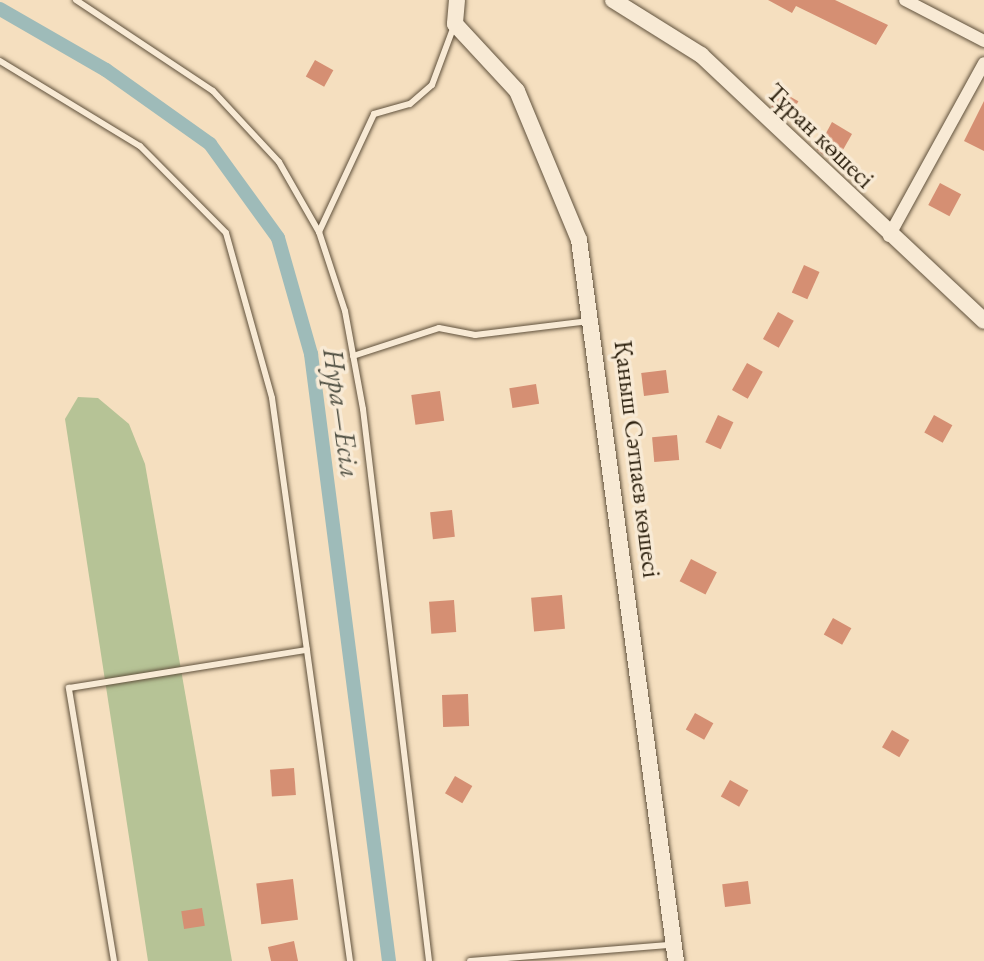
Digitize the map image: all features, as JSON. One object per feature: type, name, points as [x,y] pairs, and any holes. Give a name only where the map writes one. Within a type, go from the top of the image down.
[{"type":"street","points":[[455,24],[457,0]]},
{"type":"street","name":"Тұран көшесі","points":[[613,0],[701,55],[889,236],[984,321]]},
{"type":"street","points":[[905,0],[984,41]]},
{"type":"street","name":"Қаныш Сәтпаев көшесі","points":[[455,24],[517,91],[579,240],[594,320],[674,953]]},
{"type":"street","points":[[889,236],[984,63]]},
{"type":"lane","points":[[76,0],[213,91],[279,162],[319,232],[353,356],[429,961]]},
{"type":"lane","points":[[319,232],[374,114],[410,104],[432,85],[455,24]]},
{"type":"lane","points":[[0,61],[140,146],[226,233],[272,398],[350,961]]},
{"type":"lane","points":[[353,356],[447,327],[475,335],[594,320]]},
{"type":"lane","points":[[114,961],[69,688],[307,650]]},
{"type":"lane","points":[[470,961],[674,953]]},
{"type":"green space","points":[[78,397],[98,398],[129,424],[145,464],[232,961],[148,961],[65,419]]},
{"type":"building","points":[[768,0],[835,0],[888,25],[876,45],[796,6],[792,13]]},
{"type":"building","points":[[315,60],[333,70],[324,87],[306,77]]},
{"type":"building","points":[[780,91],[798,101],[790,117],[771,107]]},
{"type":"building","points":[[984,101],[984,151],[964,141]]},
{"type":"building","points":[[832,122],[852,134],[835,164],[817,150]]},
{"type":"building","points":[[940,183],[961,194],[949,216],[928,205]]},
{"type":"building","points":[[804,265],[820,272],[807,299],[792,292]]},
{"type":"building","points":[[778,312],[794,321],[779,348],[763,339]]},
{"type":"building","points":[[747,363],[763,372],[748,399],[732,390]]},
{"type":"building","points":[[666,370],[669,393],[644,396],[641,373]]},
{"type":"building","points":[[536,384],[539,404],[512,408],[509,388]]},
{"type":"building","points":[[440,391],[444,421],[415,425],[411,395]]},
{"type":"building","points":[[718,415],[733,422],[721,449],[705,442]]},
{"type":"building","points":[[934,415],[952,425],[943,443],[924,432]]},
{"type":"building","points":[[677,435],[679,460],[654,462],[652,437]]},
{"type":"building","points":[[452,510],[455,537],[433,539],[430,512]]},
{"type":"building","points":[[691,559],[717,572],[705,594],[680,581]]},
{"type":"building","points":[[562,595],[565,629],[534,632],[531,598]]},
{"type":"building","points":[[454,600],[456,632],[431,634],[429,602]]},
{"type":"building","points":[[833,618],[851,628],[842,645],[824,635]]},
{"type":"building","points":[[468,694],[469,726],[443,727],[442,695]]},
{"type":"building","points":[[695,713],[713,723],[704,740],[686,730]]},
{"type":"building","points":[[892,730],[909,740],[899,757],[882,747]]},
{"type":"building","points":[[294,768],[296,795],[272,797],[270,770]]},
{"type":"building","points":[[455,776],[472,786],[462,803],[445,793]]},
{"type":"building","points":[[730,780],[748,790],[739,807],[721,797]]},
{"type":"building","points":[[293,879],[298,920],[261,924],[256,884]]},
{"type":"building","points":[[748,881],[751,904],[725,907],[722,884]]},
{"type":"building","points":[[202,908],[205,926],[184,929],[181,911]]},
{"type":"building","points":[[294,941],[298,961],[271,961],[268,947]]},
{"type":"waterway","name":"Нура—Есіл","points":[[0,9],[106,70],[210,144],[278,238],[311,354],[389,961]]}]
